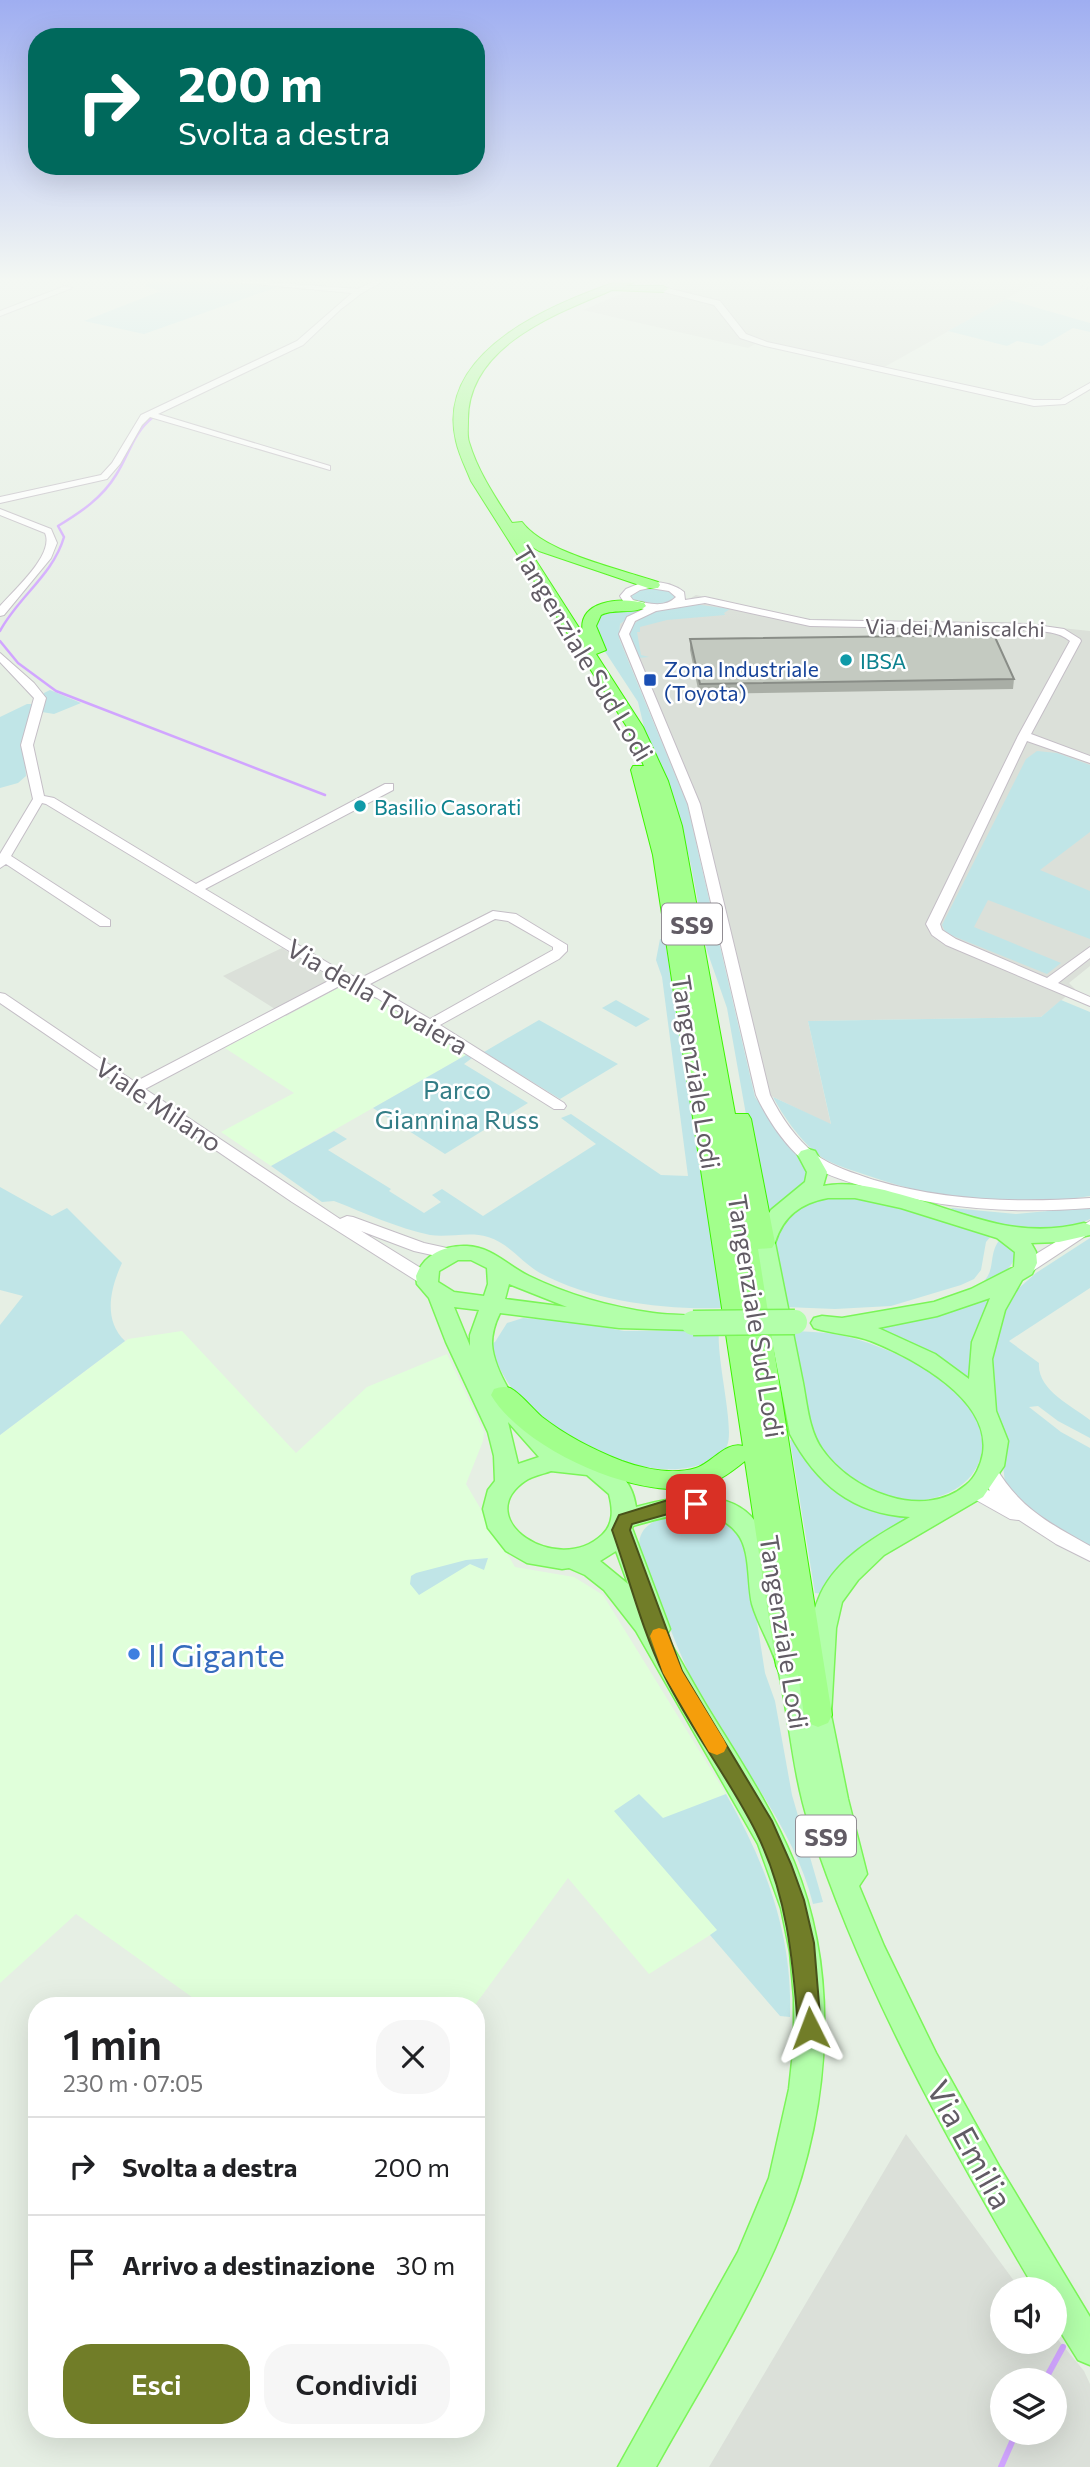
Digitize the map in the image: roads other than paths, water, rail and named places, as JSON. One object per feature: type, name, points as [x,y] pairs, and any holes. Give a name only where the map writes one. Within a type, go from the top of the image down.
[{"type":"highway","name":"Tangenziale Lodi","points":[[454,394],[447,431],[452,452],[463,476],[611,711],[642,776],[662,855],[790,1666]]},
{"type":"highway","name":"Tangenziale Sud Lodi","points":[[466,394],[461,405],[459,428],[464,453],[478,481],[635,727],[659,781],[673,826],[761,1336],[818,1715]]},
{"type":"highway","points":[[478,481],[498,497],[521,531],[538,545],[653,585]]},
{"type":"highway","points":[[635,727],[630,700],[592,640],[587,625],[592,615],[604,609],[618,606],[646,607]]},
{"type":"highway","points":[[707,1011],[716,1019],[729,1049],[764,1243]]},
{"type":"highway","points":[[613,1481],[674,1490],[698,1485],[726,1471],[739,1448],[736,1410],[746,1379]]},
{"type":"highway","points":[[503,1395],[527,1418],[553,1437],[582,1453],[633,1474],[657,1479],[690,1480],[720,1469],[737,1454]]},
{"type":"main road","points":[[808,1155],[817,1172],[815,1184],[771,1221],[764,1243],[798,1420],[808,1448],[816,1462],[845,1488],[885,1504],[935,1507],[970,1495]]},
{"type":"main road","points":[[799,1198],[814,1193],[840,1191],[875,1195],[1003,1233],[1048,1236],[1087,1228]]},
{"type":"main road","points":[[818,1715],[823,1628],[830,1600],[838,1587],[875,1548],[970,1495],[989,1471],[996,1450],[979,1380],[983,1343],[997,1302],[1027,1263],[1026,1253],[1021,1245],[1003,1233]]},
{"type":"main road","points":[[507,1481],[507,1463],[499,1428],[432,1287],[432,1264],[450,1254],[461,1252],[482,1256],[493,1294],[505,1309],[520,1307],[591,1318],[670,1323],[821,1323],[882,1320],[965,1300],[992,1289],[1020,1271]]},
{"type":"main road","points":[[432,1287],[461,1301],[493,1294],[523,1282],[631,1317],[670,1323]]},
{"type":"main road","points":[[493,1294],[480,1338],[481,1353],[503,1395],[539,1444],[566,1462],[600,1472],[613,1481],[622,1493],[626,1506],[623,1525],[673,1673]]},
{"type":"main road","points":[[821,1323],[879,1336],[930,1360],[971,1393],[989,1417]]},
{"type":"main road","points":[[566,1462],[533,1466],[507,1481],[496,1497],[494,1511],[497,1525],[506,1538],[519,1549],[540,1557],[574,1559],[598,1569],[618,1588],[673,1673],[764,1827],[793,1900],[808,1983],[808,2062],[799,2123],[785,2178],[769,2223],[742,2281],[636,2467]]},
{"type":"main road","points":[[574,1559],[602,1548],[623,1525],[668,1507],[696,1504],[723,1510],[747,1527],[753,1539],[763,1598],[790,1666]]},
{"type":"main road","name":"Tangenziale Lodi","points":[[790,1666],[805,1757],[821,1821],[859,1926],[892,1996]]},
{"type":"main road","name":"Tangenziale Sud Lodi","points":[[818,1715],[843,1839],[892,1996]]},
{"type":"main road","name":"Via Emilia","points":[[892,1996],[984,2174],[1047,2277]]},
{"type":"main road","name":"Via Emilia","points":[[1067,2310],[1090,2348]]},
{"type":"street","points":[[0,500],[103,477],[111,471],[135,426],[149,414],[191,394]]},
{"type":"street","points":[[994,394],[1034,403],[1062,402],[1075,394]]},
{"type":"street","points":[[149,414],[327,468]]},
{"type":"street","points":[[0,512],[43,527],[53,540],[48,556],[0,612]]},
{"type":"street","points":[[705,600],[653,585],[633,588],[626,593],[629,601],[646,607],[631,620],[624,634],[694,804],[764,1096],[774,1113],[808,1155],[831,1169],[869,1183],[952,1204],[1015,1208],[1090,1202]]},
{"type":"street","points":[[675,604],[681,598],[679,592]]},
{"type":"street","name":"Via dei Maniscalchi","points":[[646,607],[705,600],[810,623],[1029,627],[1065,632],[1076,641],[1024,736],[933,925],[937,932],[951,942],[1048,985]]},
{"type":"street","points":[[0,656],[40,698],[27,745],[39,799],[2,861],[105,923]]},
{"type":"street","points":[[1024,736],[1090,760]]},
{"type":"street","points":[[196,888],[390,788]]},
{"type":"street","name":"Via della Tovaiera","points":[[39,799],[50,801],[344,978],[360,984],[430,1025],[559,1106]]},
{"type":"street","points":[[360,984],[493,915],[511,917],[560,945],[560,951],[554,956],[430,1025]]},
{"type":"street","points":[[1090,951],[1048,985],[1090,1002]]},
{"type":"street","points":[[135,1088],[344,978]]},
{"type":"street","name":"Viale Milano","points":[[0,997],[7,1009],[135,1088],[318,1211]]},
{"type":"street","points":[[318,1211],[420,1247],[450,1254]]},
{"type":"street","points":[[318,1211],[432,1287]]},
{"type":"street","points":[[1020,1271],[1087,1228]]},
{"type":"street","points":[[989,1471],[994,1484],[1034,1522]]},
{"type":"street","points":[[970,1495],[1034,1522],[1090,1554]]},
{"type":"waterway","points":[[0,631],[59,551],[64,537],[58,526],[98,498],[116,475],[140,430],[152,418]]},
{"type":"waterway","points":[[0,641],[18,663],[56,691],[325,795]]},
{"type":"waterway","points":[[1052,2368],[1059,2354]]},
{"type":"waterway","points":[[1001,2467],[1011,2445]]},
{"type":"place","name":"IBSA","points":[[846,660]]},
{"type":"place","name":"Zona Industriale (Toyota)","points":[[650,680]]},
{"type":"place","name":"Basilio Casorati","points":[[360,806]]},
{"type":"place","name":"Il Gigante","points":[[134,1654]]},
{"type":"park label","name":"Parco Giannina Russ","points":[[457,1103]]}]
